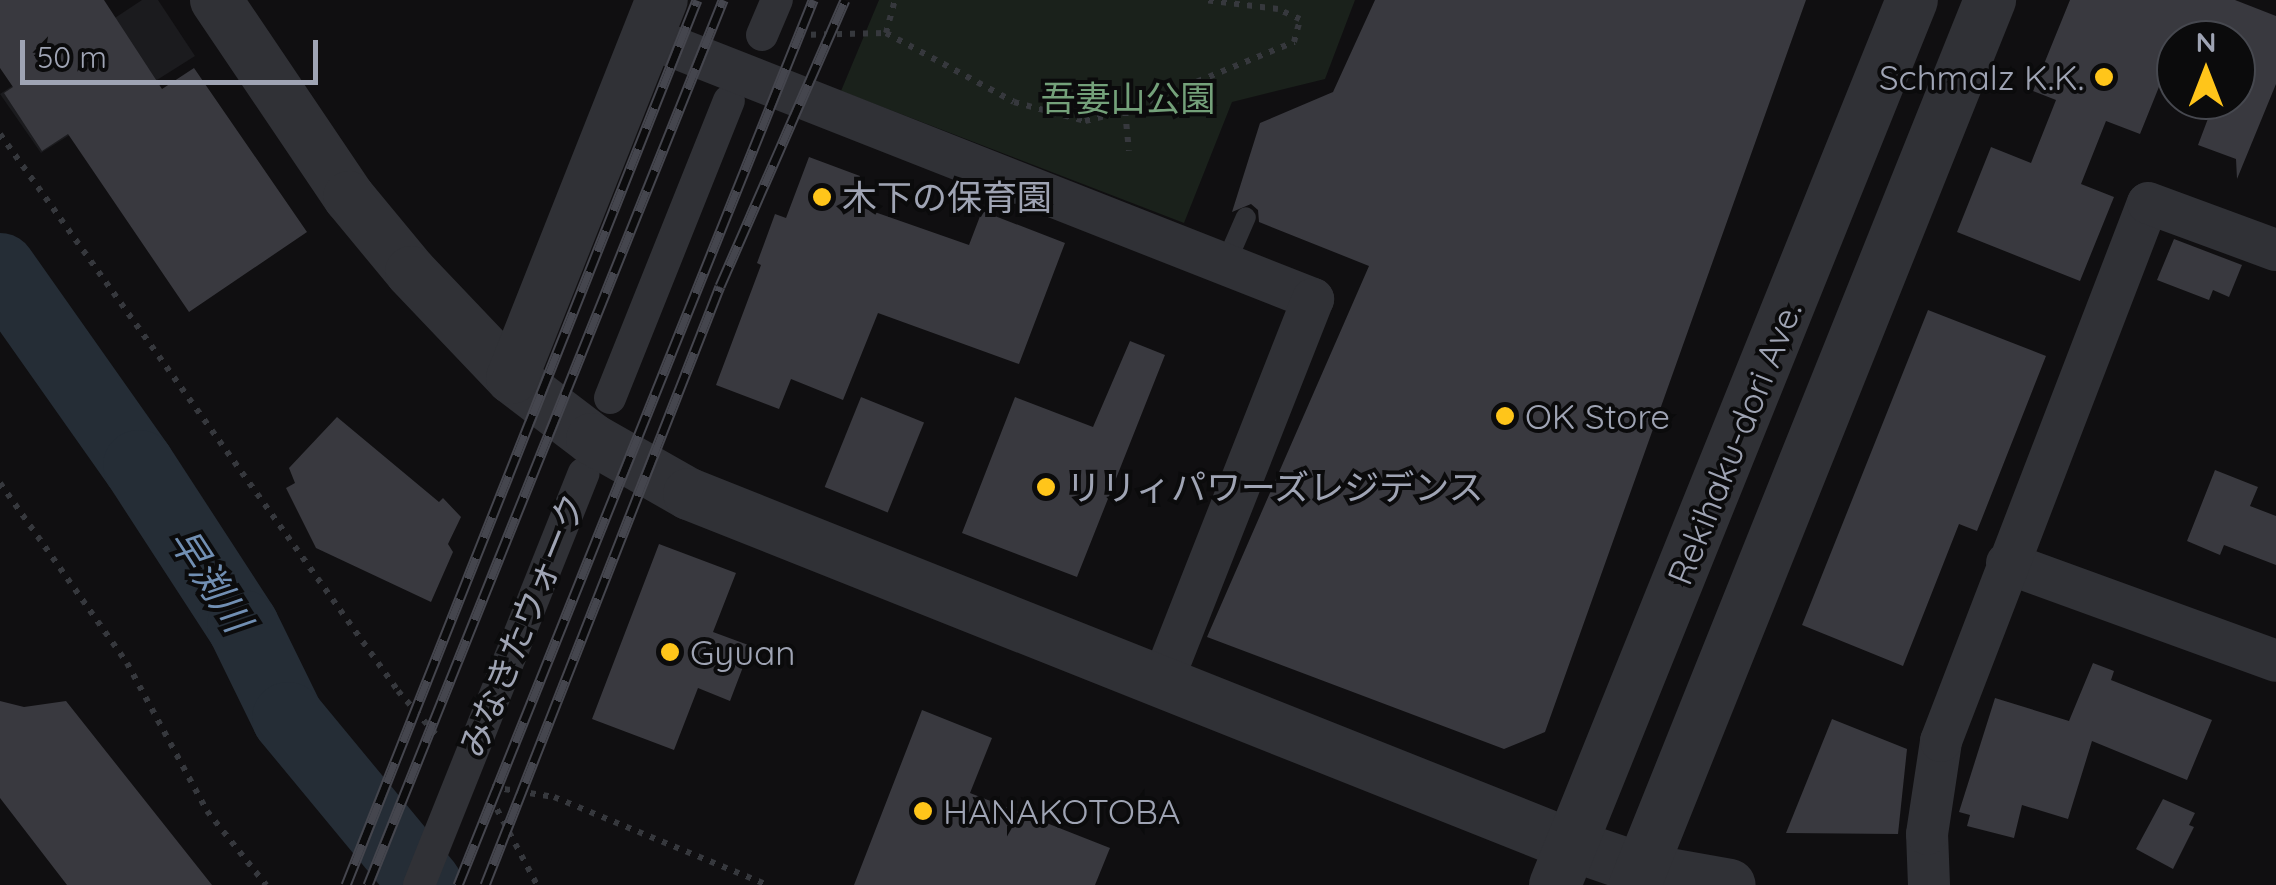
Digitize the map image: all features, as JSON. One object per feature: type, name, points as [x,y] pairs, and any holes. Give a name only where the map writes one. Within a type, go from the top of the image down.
[{"type":"street","points":[[216,0],[349,197],[454,321],[512,378],[592,440],[689,494],[1162,682],[1563,865],[1730,885]]},
{"type":"street","points":[[762,35],[777,0]]},
{"type":"street","name":"Rekihaku-dori Ave.","points":[[1563,865],[1912,0]]},
{"type":"street","name":"Rekihaku-dori Ave.","points":[[1638,877],[1990,0]]},
{"type":"street","points":[[512,378],[655,19],[1313,299],[1162,682]]},
{"type":"street","points":[[610,398],[729,100]]},
{"type":"street","points":[[1928,885],[1926,834],[1940,742],[2148,203],[2276,250]]},
{"type":"street","name":"みなきたウォーク","points":[[418,885],[582,474]]},
{"type":"street","points":[[2007,563],[2276,661]]},
{"type":"lane","points":[[1226,265],[1246,217]]},
{"type":"path","points":[[886,33],[895,0]]},
{"type":"path","points":[[762,35],[886,33],[1027,107],[1085,121],[1125,111],[1294,42],[1300,19],[1278,9],[1205,0]]},
{"type":"path","points":[[1125,111],[1130,151]]},
{"type":"path","points":[[0,134],[398,691],[463,772]]},
{"type":"path","points":[[0,483],[127,663],[208,811],[266,885]]},
{"type":"path","points":[[537,885],[485,786],[554,797],[768,885]]},
{"type":"shaded area","points":[[142,0],[158,0],[195,56],[41,153],[0,94]]},
{"type":"green space","name":"吾妻山公園","points":[[879,0],[1355,0],[1325,79],[1232,102],[1184,223],[841,91]]},
{"type":"building","points":[[0,0],[104,0],[162,89],[194,68],[307,232],[189,312],[68,134],[42,151],[4,93],[13,87],[0,68]]},
{"type":"building","points":[[1375,0],[1806,0],[1545,732],[1504,749],[1207,637],[1369,266],[1259,222],[1258,210],[1251,204],[1232,212],[1260,123],[1333,92]]},
{"type":"building","points":[[2070,0],[2235,0],[2276,16],[2276,84],[2237,179],[2236,159],[2198,145],[2207,120],[2256,120],[2256,20],[2156,20],[2156,94],[2140,134],[2106,121],[2081,184],[2114,197],[2080,281],[1957,232],[1991,147],[2031,163],[2056,100],[2033,91]]},
{"type":"building","points":[[809,157],[860,176],[849,203],[969,245],[982,211],[1065,243],[1019,364],[878,313],[843,400],[791,379],[779,409],[716,385],[761,265],[757,263],[775,214],[786,218]]},
{"type":"building","points":[[2174,239],[2242,265],[2229,297],[2213,290],[2209,300],[2157,280]]},
{"type":"building","points":[[1928,310],[2046,356],[1977,531],[1959,524],[1903,666],[1802,625]]},
{"type":"building","name":"リリィパワーズレジデンス","points":[[1130,341],[1165,355],[1077,577],[962,533],[1015,397],[1093,427]]},
{"type":"building","points":[[861,397],[924,422],[888,512],[825,487]]},
{"type":"building","points":[[337,417],[439,502],[443,498],[461,517],[448,544],[453,552],[431,602],[316,548],[286,488],[295,483],[289,468]]},
{"type":"building","points":[[2215,470],[2258,487],[2250,506],[2276,516],[2276,565],[2224,545],[2220,555],[2187,541]]},
{"type":"building","points":[[659,544],[736,573],[713,632],[751,646],[730,701],[698,688],[674,750],[592,719]]},
{"type":"building","points":[[2093,663],[2114,671],[2111,680],[2212,720],[2187,780],[2092,741],[2068,819],[2022,805],[2014,838],[1967,826],[1970,815],[1959,812],[1995,698],[2069,721]]},
{"type":"building","points":[[0,701],[24,707],[66,701],[212,885],[67,885],[0,798]]},
{"type":"building","points":[[922,710],[992,738],[970,793],[1110,848],[1095,885],[854,885]]},
{"type":"building","points":[[1832,719],[1907,749],[1898,834],[1786,833]]},
{"type":"building","points":[[2163,799],[2195,813],[2189,825],[2194,827],[2173,869],[2136,849]]},
{"type":"waterway","name":"早渕川","points":[[0,269],[139,466],[243,626],[288,718],[426,885]]},
{"type":"railway","points":[[346,885],[697,0]]},
{"type":"railway","points":[[368,885],[723,0]]},
{"type":"railway","points":[[458,885],[813,0]]},
{"type":"railway","points":[[485,885],[720,286],[845,0]]},
{"type":"place","name":"Schmalz K.K.","points":[[2104,77]]},
{"type":"place","name":"木下の保育園","points":[[822,197]]},
{"type":"place","name":"OK Store","points":[[1505,416]]},
{"type":"place","name":"リリィパワーズレジデンス","points":[[1046,487]]},
{"type":"place","name":"Gyuan","points":[[670,652]]},
{"type":"place","name":"HANAKOTOBA","points":[[923,811]]}]
